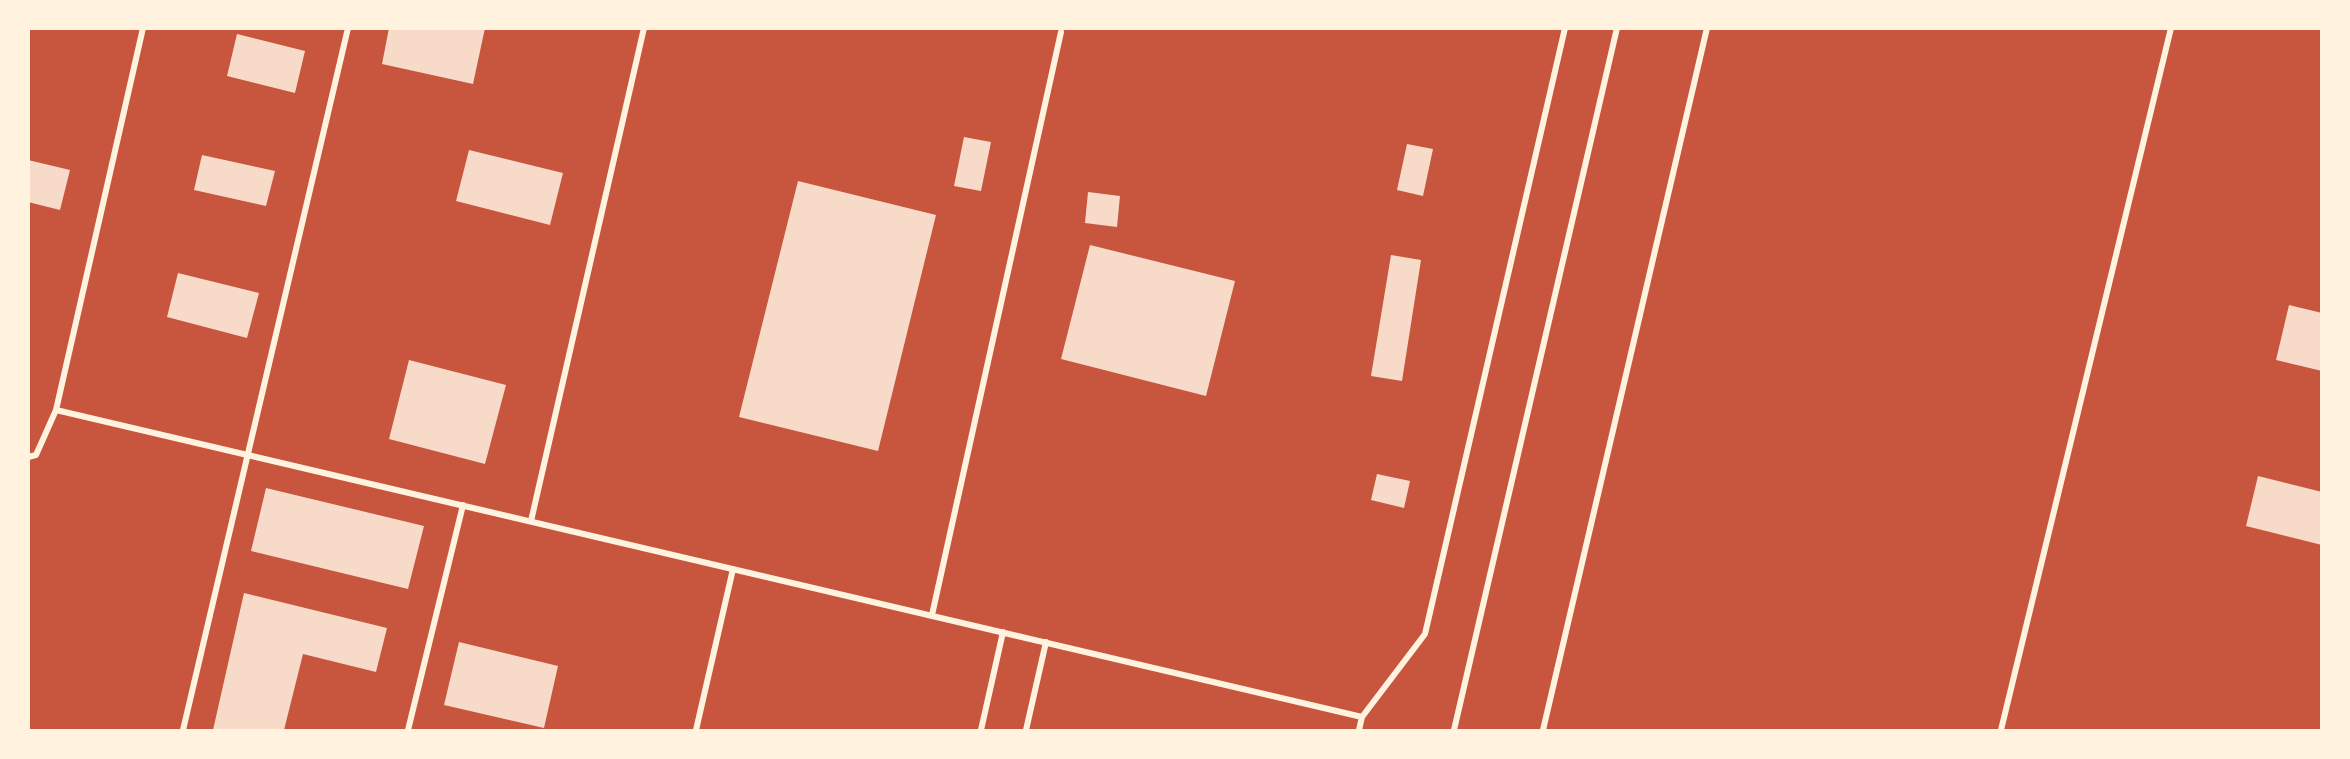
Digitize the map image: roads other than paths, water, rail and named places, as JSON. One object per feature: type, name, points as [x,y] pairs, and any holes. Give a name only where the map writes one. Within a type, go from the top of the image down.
[{"type":"street","points":[[28,457],[36,455],[56,410],[143,28]]},
{"type":"street","points":[[183,730],[348,28]]},
{"type":"street","points":[[531,521],[644,28]]},
{"type":"street","points":[[1359,730],[1362,717],[1425,634],[1564,28]]},
{"type":"street","points":[[1454,730],[1617,28]]},
{"type":"street","points":[[1543,730],[1707,28]]},
{"type":"street","points":[[2001,730],[2171,28]]},
{"type":"street","points":[[932,615],[1061,32]]},
{"type":"street","points":[[56,410],[1362,717]]},
{"type":"street","points":[[408,730],[463,505]]},
{"type":"street","points":[[696,730],[733,569]]},
{"type":"street","points":[[981,730],[1003,632]]},
{"type":"street","points":[[1026,730],[1046,642]]}]
